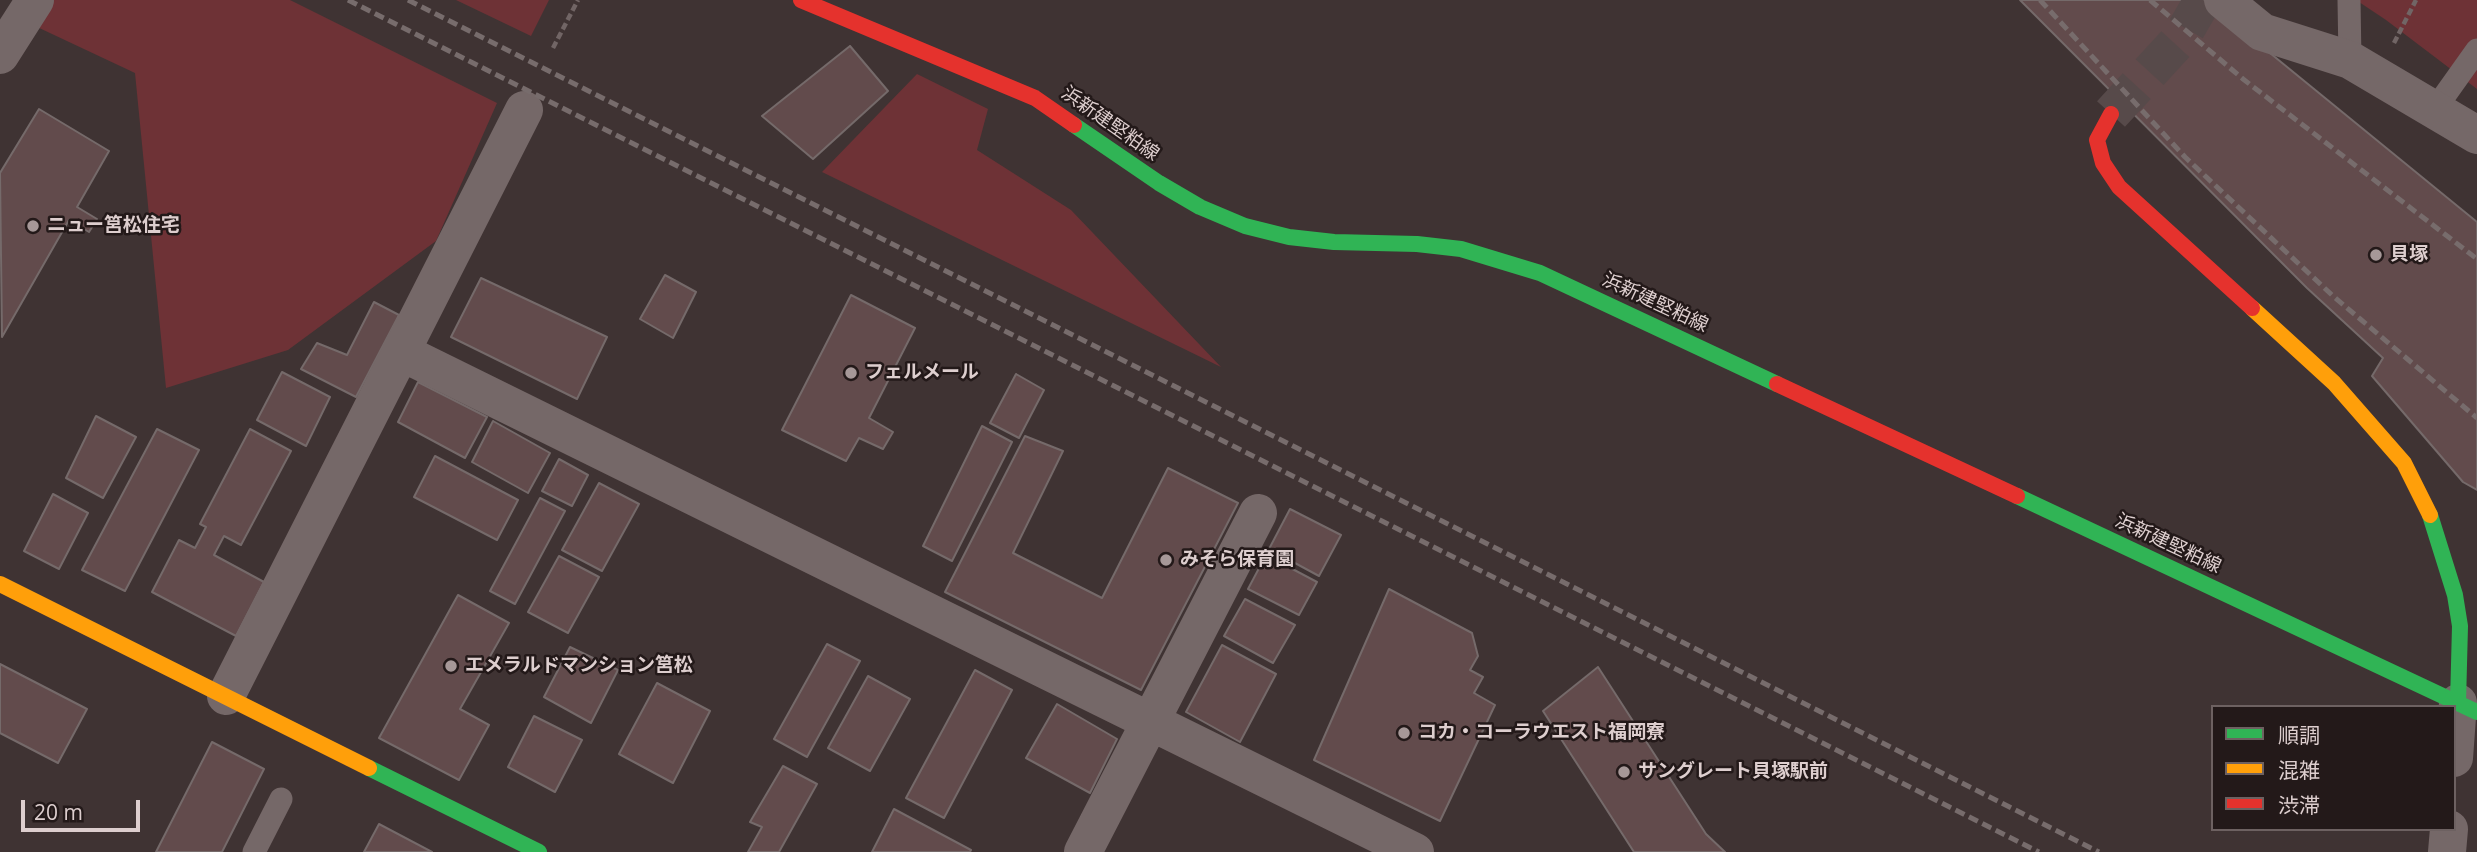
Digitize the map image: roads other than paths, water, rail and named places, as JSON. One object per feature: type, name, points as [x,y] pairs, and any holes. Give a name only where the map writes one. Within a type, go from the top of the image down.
[{"type":"main road","name":"浜新建堅粕線","points":[[802,0],[1035,98],[1159,183],[1200,207],[1245,226],[1289,237],[1334,242],[1417,244],[1461,249],[1540,273],[2467,708]]},
{"type":"main road","points":[[2111,114],[2097,140],[2103,163],[2119,187],[2334,383],[2404,463],[2432,520],[2455,595],[2467,708]]},
{"type":"main road","points":[[0,584],[539,852]]},
{"type":"street","points":[[0,55],[35,0]]},
{"type":"street","points":[[2223,0],[2262,32],[2363,68],[2477,135]]},
{"type":"street","points":[[226,696],[524,110]]},
{"type":"street","points":[[401,352],[1415,852]]},
{"type":"street","points":[[1083,852],[1258,513]]},
{"type":"street","points":[[2456,750],[2467,708]]},
{"type":"street","points":[[2447,852],[2449,831]]},
{"type":"lane","points":[[2349,0],[2363,68]]},
{"type":"lane","points":[[2435,109],[2477,50]]},
{"type":"lane","points":[[254,852],[281,799]]},
{"type":"tunnel","points":[[2111,114],[2181,38],[2203,0]]},
{"type":"railway","points":[[348,0],[2039,852]]},
{"type":"railway","points":[[408,0],[2099,852]]},
{"type":"railway","points":[[2040,0],[2185,157],[2333,296],[2477,418]]},
{"type":"railway","points":[[2150,0],[2243,79],[2477,259]]},
{"type":"place","name":"ニュー筥松住宅","points":[[33,226]]},
{"type":"place","name":"貝塚","points":[[2376,255]]},
{"type":"place","name":"フェルメール","points":[[851,373]]},
{"type":"place","name":"みそら保育園","points":[[1166,560]]},
{"type":"place","name":"エメラルドマンション筥松","points":[[451,666]]},
{"type":"place","name":"コカ・コーラウエスト福岡寮","points":[[1404,733]]},
{"type":"place","name":"サングレート貝塚駅前","points":[[1624,772]]}]
